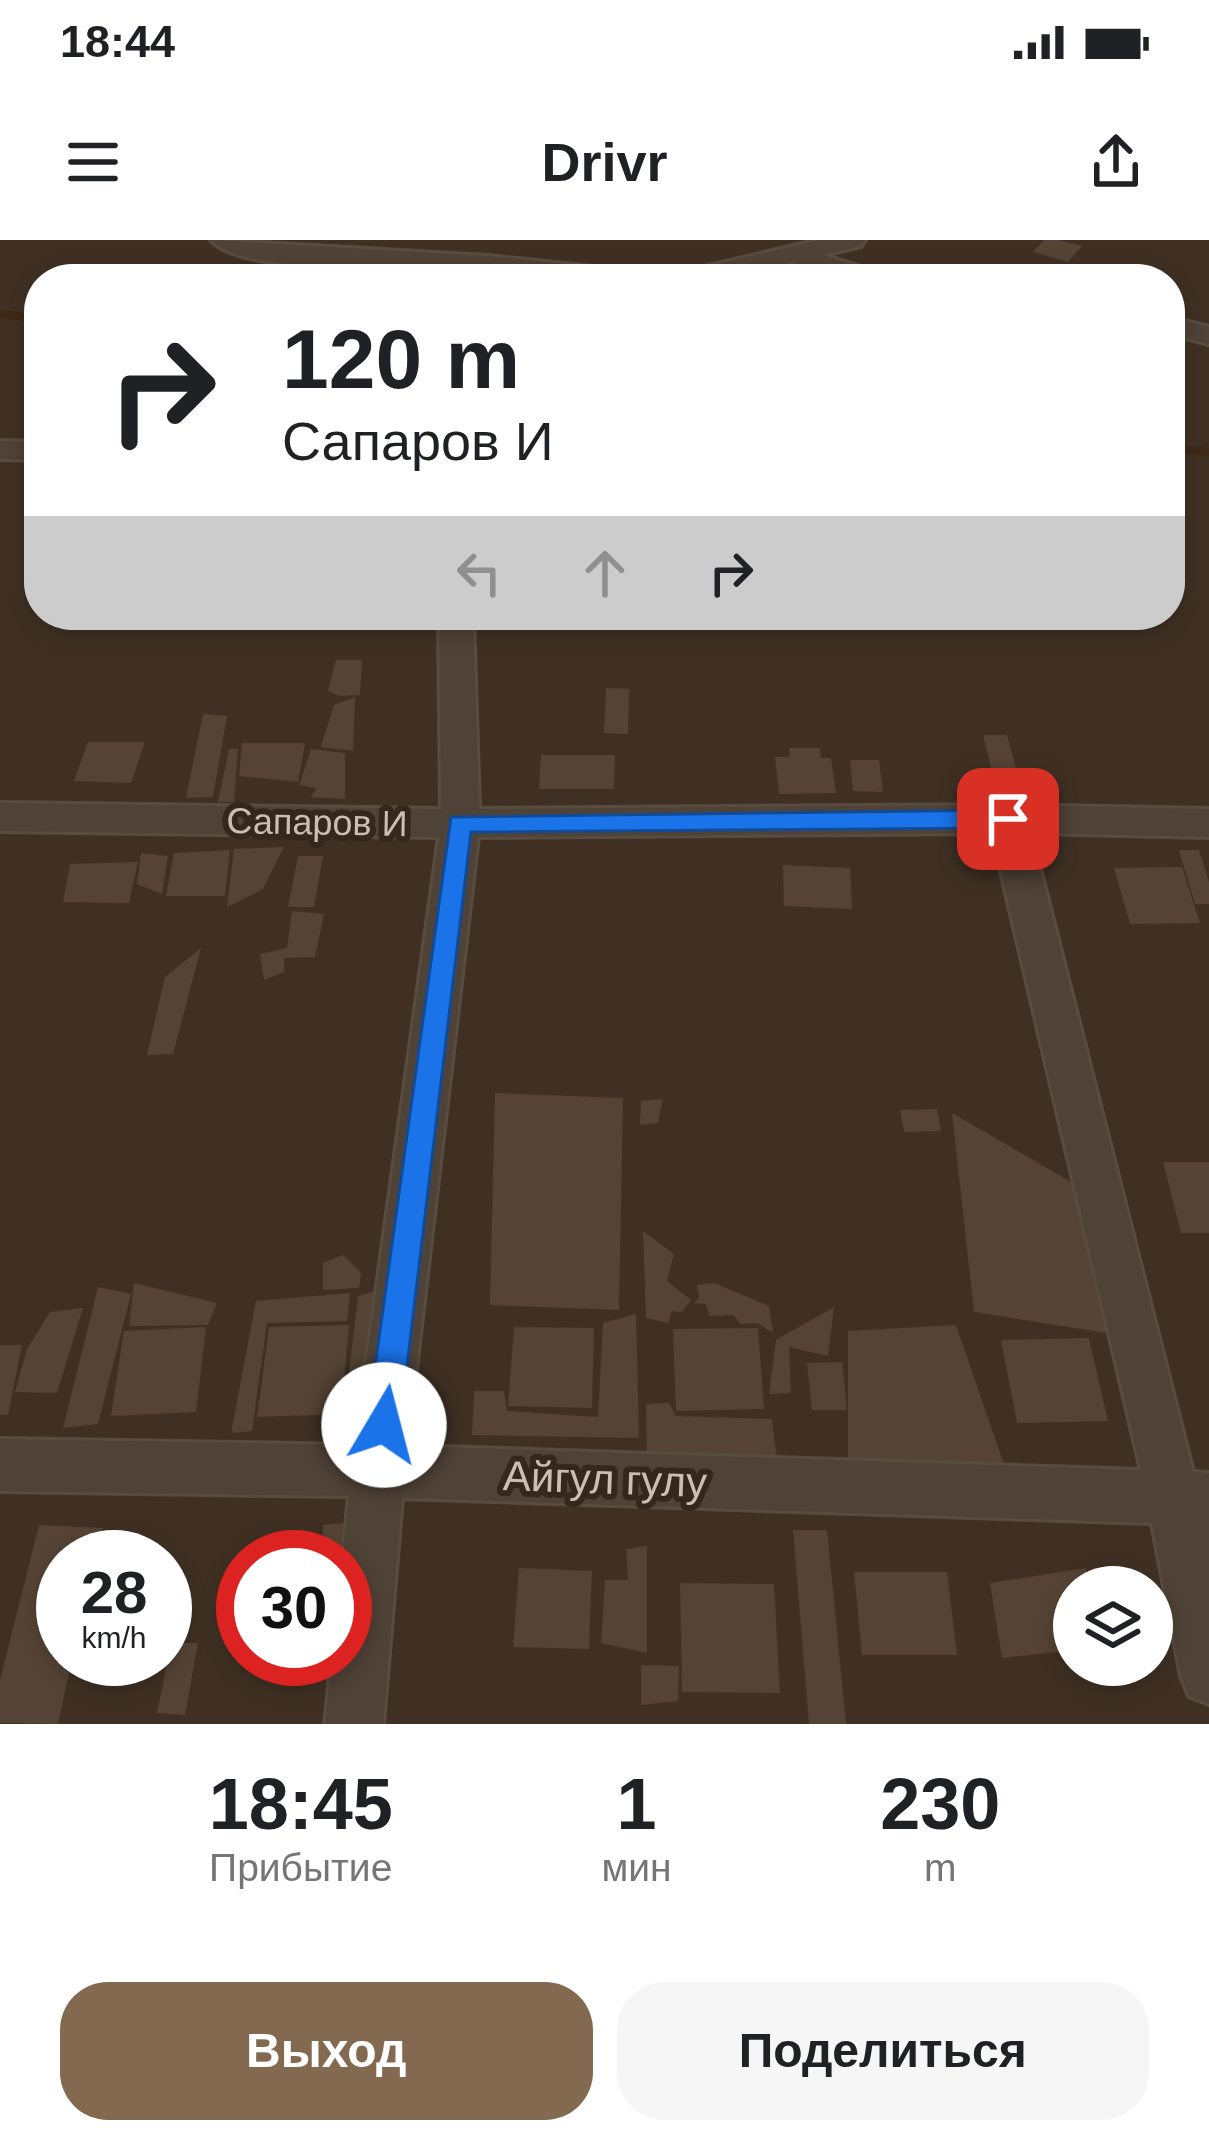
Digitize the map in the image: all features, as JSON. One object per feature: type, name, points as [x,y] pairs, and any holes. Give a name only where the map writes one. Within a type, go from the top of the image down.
[{"type":"street","points":[[224,240],[241,248],[332,259],[458,264]]},
{"type":"street","points":[[752,264],[851,240]]},
{"type":"street","points":[[794,254],[825,264]]},
{"type":"street","points":[[354,1724],[378,1471],[460,824],[456,630]]},
{"type":"street","name":"Сапаров И","points":[[0,817],[460,824],[1008,819],[1209,823]]},
{"type":"street","points":[[1008,819],[1191,1500],[1209,1676]]},
{"type":"street","name":"Айгул гулу","points":[[0,1465],[378,1471],[1191,1500]]},
{"type":"building","points":[[1044,240],[1082,246],[1068,262],[1033,252]]},
{"type":"building","points":[[336,660],[362,660],[360,695],[328,691]]},
{"type":"building","points":[[606,688],[629,689],[628,734],[604,733]]},
{"type":"building","points":[[355,697],[353,751],[321,747],[334,705]]},
{"type":"building","points":[[203,714],[227,716],[213,797],[186,798]]},
{"type":"building","points":[[983,735],[1007,735],[1019,779],[994,779]]},
{"type":"building","points":[[88,742],[145,742],[131,783],[74,781]]},
{"type":"building","points":[[242,743],[305,743],[298,782],[239,776]]},
{"type":"building","points":[[789,748],[820,748],[821,758],[831,758],[836,793],[779,794],[775,757],[790,757]]},
{"type":"building","points":[[229,749],[238,749],[234,802],[218,802]]},
{"type":"building","points":[[311,749],[345,753],[345,799],[311,797],[317,788],[299,785]]},
{"type":"building","points":[[541,755],[615,755],[614,789],[539,789]]},
{"type":"building","points":[[850,760],[879,760],[883,792],[853,791]]},
{"type":"building","points":[[284,847],[263,889],[227,907],[234,849]]},
{"type":"building","points":[[230,850],[225,896],[166,896],[174,853]]},
{"type":"building","points":[[1179,850],[1199,850],[1209,882],[1209,904],[1195,904]]},
{"type":"building","points":[[141,853],[168,856],[162,894],[137,884]]},
{"type":"building","points":[[298,856],[323,856],[314,907],[288,907]]},
{"type":"building","points":[[138,862],[129,903],[63,902],[70,864]]},
{"type":"building","points":[[783,865],[850,868],[852,909],[784,906]]},
{"type":"building","points":[[1182,867],[1200,923],[1130,924],[1114,868]]},
{"type":"building","points":[[292,911],[324,914],[315,957],[284,958],[284,972],[264,980],[260,954],[287,948]]},
{"type":"building","points":[[201,948],[173,1054],[147,1055],[165,977]]},
{"type":"building","points":[[495,1093],[623,1098],[619,1310],[490,1305]]},
{"type":"building","points":[[663,1099],[658,1123],[640,1125],[641,1101]]},
{"type":"building","points":[[937,1109],[941,1131],[904,1132],[900,1110]]},
{"type":"building","points":[[952,1113],[1080,1187],[1112,1334],[974,1312]]},
{"type":"building","points":[[1163,1162],[1209,1162],[1209,1233],[1181,1233]]},
{"type":"building","points":[[643,1231],[674,1254],[667,1281],[691,1300],[682,1312],[672,1311],[668,1323],[646,1318]]},
{"type":"building","points":[[343,1255],[361,1273],[359,1288],[323,1290],[323,1263]]},
{"type":"building","points":[[134,1283],[217,1303],[208,1325],[129,1326]]},
{"type":"building","points":[[714,1283],[769,1306],[773,1333],[757,1323],[740,1324],[734,1315],[709,1316],[706,1304],[694,1303],[699,1297],[697,1285]]},
{"type":"building","points":[[98,1287],[131,1294],[98,1424],[63,1428]]},
{"type":"building","points":[[379,1290],[384,1384],[356,1410],[356,1432],[342,1431],[358,1296]]},
{"type":"building","points":[[350,1293],[347,1321],[267,1323],[252,1431],[231,1433],[256,1301]]},
{"type":"building","points":[[834,1307],[828,1356],[789,1347],[791,1393],[769,1394],[776,1340]]},
{"type":"building","points":[[83,1308],[57,1393],[15,1392],[27,1349],[50,1312]]},
{"type":"building","points":[[636,1314],[639,1438],[472,1435],[474,1391],[504,1391],[507,1411],[598,1417],[603,1323]]},
{"type":"building","points":[[349,1325],[341,1414],[257,1417],[269,1327]]},
{"type":"building","points":[[956,1325],[1010,1482],[848,1471],[848,1331]]},
{"type":"building","points":[[206,1327],[196,1412],[111,1416],[124,1331]]},
{"type":"building","points":[[514,1327],[594,1328],[592,1408],[508,1406]]},
{"type":"building","points":[[758,1328],[764,1409],[676,1411],[673,1329]]},
{"type":"building","points":[[1089,1338],[1108,1421],[1017,1423],[1001,1340]]},
{"type":"building","points":[[0,1345],[22,1345],[8,1415],[0,1415]]},
{"type":"building","points":[[842,1362],[847,1410],[812,1410],[807,1363]]},
{"type":"building","points":[[669,1403],[676,1416],[772,1419],[778,1470],[647,1464],[646,1404]]},
{"type":"building","points":[[361,1521],[361,1530],[323,1530],[323,1525]]},
{"type":"building","points":[[39,1525],[103,1528],[103,1530],[38,1530]]},
{"type":"building","points":[[793,1530],[827,1530],[846,1724],[809,1724]]},
{"type":"building","points":[[36,1537],[36,1686],[66,1686],[58,1724],[0,1723],[0,1680]]},
{"type":"building","points":[[647,1546],[647,1653],[601,1643],[605,1580],[628,1580],[626,1549]]},
{"type":"building","points":[[519,1568],[592,1571],[589,1649],[513,1647]]},
{"type":"building","points":[[854,1572],[947,1572],[957,1655],[862,1655]]},
{"type":"building","points":[[1053,1573],[1053,1652],[1002,1658],[990,1583]]},
{"type":"building","points":[[680,1583],[774,1584],[780,1693],[682,1692]]},
{"type":"building","points":[[192,1643],[198,1643],[192,1676]]},
{"type":"building","points":[[641,1665],[679,1666],[678,1701],[641,1705]]},
{"type":"building","points":[[162,1686],[190,1686],[185,1715],[157,1713]]},
{"type":"waterway","points":[[0,314],[24,317]]},
{"type":"waterway","points":[[1185,450],[1209,452]]},
{"type":"route","points":[[384,1425],[460,824],[1008,819]]}]
